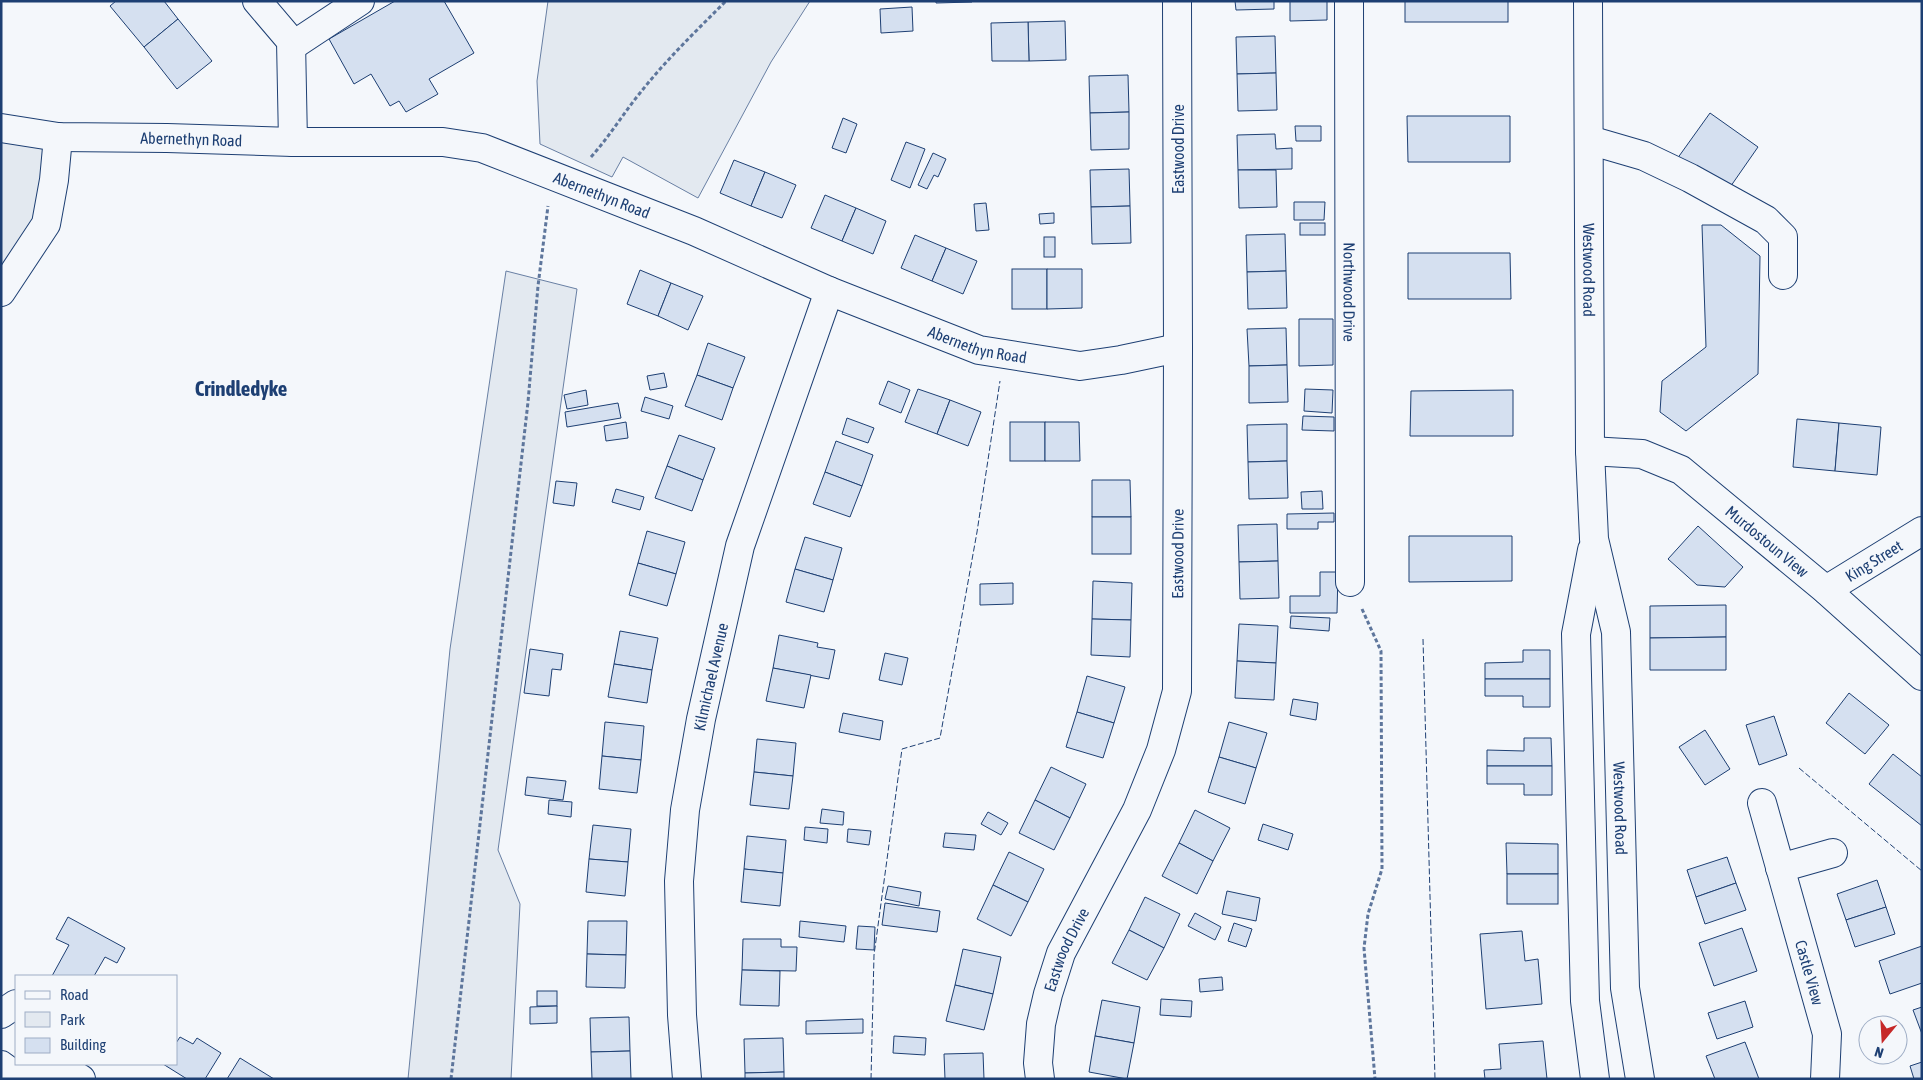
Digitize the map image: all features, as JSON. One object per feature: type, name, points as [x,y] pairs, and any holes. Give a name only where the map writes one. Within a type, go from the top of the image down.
[{"type":"street","points":[[257,1],[291,41],[293,142]]},
{"type":"street","points":[[292,46],[360,1]]},
{"type":"street","name":"Eastwood Drive","points":[[1040,1079],[1038,1063],[1041,1024],[1061,953],[1137,810],[1161,750],[1177,691],[1177,1]]},
{"type":"street","name":"Northwood Drive","points":[[1349,1],[1350,582]]},
{"type":"street","name":"Westwood Road","points":[[1588,1],[1590,451],[1594,539],[1616,632],[1625,988],[1640,1079]]},
{"type":"street","name":"Abernethyn Road","points":[[1,128],[58,137],[293,142],[443,142],[482,148],[694,231],[829,291],[978,350],[1080,366],[1121,360],[1178,348]]},
{"type":"street","points":[[1,292],[46,224],[54,180],[58,137]]},
{"type":"street","points":[[1589,140],[1644,156],[1690,178],[1766,220],[1784,237],[1783,275]]},
{"type":"street","name":"Kilmichael Avenue","points":[[687,1079],[682,1015],[679,881],[685,810],[701,719],[740,546],[829,291]]},
{"type":"street","name":"Murdostoun View","points":[[1590,451],[1642,454],[1681,470],[1826,590],[1922,676]]},
{"type":"street","name":"King Street","points":[[1826,590],[1922,531]]},
{"type":"street","name":"Westwood Road","points":[[1594,539],[1576,634],[1585,1001],[1595,1079]]},
{"type":"street","name":"Castle View","points":[[1762,803],[1827,1034],[1824,1079]]},
{"type":"street","points":[[1780,868],[1833,853]]},
{"type":"street","points":[[1,1014],[15,1005]]},
{"type":"street","points":[[1,1065],[12,1073],[24,1077],[36,1076],[56,1065]]},
{"type":"street","points":[[59,1065],[81,1079]]},
{"type":"path","points":[[451,1079],[528,402],[538,286],[560,179],[604,143],[639,94],[682,44],[726,1]]},
{"type":"path","points":[[1350,582],[1381,650],[1382,869],[1368,914],[1364,948],[1376,1079]]},
{"type":"green space","points":[[548,1],[810,1],[771,62],[698,198],[623,157],[612,177],[540,144],[537,81]]},
{"type":"green space","points":[[1,127],[58,137],[54,180],[1,292]]},
{"type":"green space","points":[[506,271],[577,289],[498,850],[520,904],[511,1079],[408,1079],[450,649]]},
{"type":"building","points":[[116,1],[164,1],[178,19],[144,47],[110,6]]},
{"type":"building","points":[[395,1],[444,1],[474,53],[429,79],[438,94],[406,112],[399,101],[390,106],[371,74],[354,84],[329,39]]},
{"type":"building","points":[[936,1],[972,1],[972,2],[936,3]]},
{"type":"building","points":[[1235,1],[1274,1],[1274,9],[1236,10]]},
{"type":"building","points":[[1290,1],[1327,1],[1327,20],[1290,21]]},
{"type":"building","points":[[1405,1],[1508,1],[1508,22],[1405,22]]},
{"type":"building","points":[[912,7],[913,31],[881,33],[880,9]]},
{"type":"building","points":[[178,19],[212,61],[177,89],[144,47]]},
{"type":"building","points":[[1065,21],[1066,60],[1029,61],[1028,22]]},
{"type":"building","points":[[1028,22],[1029,61],[992,61],[991,23]]},
{"type":"building","points":[[1275,36],[1276,73],[1237,74],[1236,37]]},
{"type":"building","points":[[1276,73],[1277,110],[1238,111],[1237,74]]},
{"type":"building","points":[[1128,75],[1129,112],[1090,113],[1089,76]]},
{"type":"building","points":[[1129,112],[1129,149],[1091,150],[1090,113]]},
{"type":"building","points":[[1710,113],[1758,147],[1726,193],[1677,159]]},
{"type":"building","points":[[1407,116],[1510,116],[1510,162],[1408,162]]},
{"type":"building","points":[[843,118],[857,124],[846,153],[832,148]]},
{"type":"building","points":[[1295,126],[1321,126],[1321,141],[1296,141]]},
{"type":"building","points":[[1275,134],[1276,149],[1292,148],[1292,169],[1238,170],[1237,135]]},
{"type":"building","points":[[906,142],[925,149],[910,188],[891,180]]},
{"type":"building","points":[[933,153],[946,159],[938,177],[934,175],[927,189],[918,185]]},
{"type":"building","points":[[734,160],[765,172],[751,206],[720,193]]},
{"type":"building","points":[[1129,169],[1130,206],[1091,207],[1090,170]]},
{"type":"building","points":[[1238,170],[1276,170],[1277,207],[1239,208]]},
{"type":"building","points":[[765,172],[796,185],[782,218],[751,206]]},
{"type":"building","points":[[825,195],[856,208],[842,241],[811,228]]},
{"type":"building","points":[[1294,202],[1325,202],[1324,220],[1294,220]]},
{"type":"building","points":[[986,203],[989,230],[976,231],[974,204]]},
{"type":"building","points":[[1130,206],[1131,243],[1092,244],[1091,207]]},
{"type":"building","points":[[856,208],[886,221],[873,254],[842,241]]},
{"type":"building","points":[[1054,213],[1054,223],[1040,224],[1039,214]]},
{"type":"building","points":[[1300,223],[1325,223],[1325,235],[1300,235]]},
{"type":"building","points":[[1702,225],[1721,225],[1760,256],[1758,374],[1686,431],[1660,412],[1662,381],[1706,347]]},
{"type":"building","points":[[1285,234],[1286,271],[1247,272],[1246,235]]},
{"type":"building","points":[[915,235],[946,248],[932,281],[901,268]]},
{"type":"building","points":[[1044,237],[1055,237],[1055,257],[1044,257]]},
{"type":"building","points":[[946,248],[977,261],[963,294],[932,281]]},
{"type":"building","points":[[1408,253],[1510,253],[1511,299],[1408,299]]},
{"type":"building","points":[[1012,269],[1047,269],[1047,309],[1012,309]]},
{"type":"building","points":[[1047,269],[1082,269],[1082,308],[1047,309]]},
{"type":"building","points":[[640,270],[671,283],[658,316],[627,304]]},
{"type":"building","points":[[1286,271],[1287,308],[1248,309],[1247,272]]},
{"type":"building","points":[[671,283],[703,296],[688,330],[658,316]]},
{"type":"building","points":[[1299,319],[1333,319],[1333,365],[1299,366]]},
{"type":"building","points":[[1286,328],[1287,365],[1249,366],[1247,329]]},
{"type":"building","points":[[708,343],[745,357],[733,388],[697,375]]},
{"type":"building","points":[[1287,365],[1288,402],[1249,403],[1249,366]]},
{"type":"building","points":[[664,373],[667,387],[650,390],[647,376]]},
{"type":"building","points":[[697,375],[733,388],[722,420],[685,406]]},
{"type":"building","points":[[888,381],[910,390],[901,413],[879,404]]},
{"type":"building","points":[[918,389],[950,400],[937,434],[905,422]]},
{"type":"building","points":[[1305,389],[1333,390],[1332,413],[1304,411]]},
{"type":"building","points":[[586,390],[588,405],[567,409],[564,395]]},
{"type":"building","points":[[1513,390],[1513,436],[1410,436],[1411,391]]},
{"type":"building","points":[[645,397],[673,406],[669,419],[641,411]]},
{"type":"building","points":[[950,400],[981,412],[968,446],[937,434]]},
{"type":"building","points":[[618,403],[621,418],[567,427],[565,412]]},
{"type":"building","points":[[1303,416],[1334,417],[1334,431],[1302,430]]},
{"type":"building","points":[[847,418],[874,428],[868,443],[842,434]]},
{"type":"building","points":[[1797,419],[1839,423],[1835,471],[1793,467]]},
{"type":"building","points":[[626,422],[628,438],[606,441],[604,426]]},
{"type":"building","points":[[1010,422],[1045,422],[1045,461],[1010,461]]},
{"type":"building","points":[[1045,422],[1079,422],[1080,461],[1045,461]]},
{"type":"building","points":[[1839,423],[1881,427],[1877,475],[1835,471]]},
{"type":"building","points":[[1287,424],[1287,461],[1248,462],[1247,425]]},
{"type":"building","points":[[679,435],[715,448],[703,480],[667,466]]},
{"type":"building","points":[[836,441],[873,455],[862,486],[825,472]]},
{"type":"building","points":[[1287,461],[1288,498],[1249,499],[1248,462]]},
{"type":"building","points":[[667,466],[703,480],[692,511],[655,498]]},
{"type":"building","points":[[825,472],[862,486],[850,517],[813,504]]},
{"type":"building","points":[[1092,480],[1130,480],[1131,517],[1092,517]]},
{"type":"building","points":[[556,481],[577,483],[574,506],[553,503]]},
{"type":"building","points":[[616,489],[644,497],[640,510],[612,502]]},
{"type":"building","points":[[1322,491],[1323,509],[1302,509],[1301,492]]},
{"type":"building","points":[[1334,513],[1334,522],[1318,522],[1318,529],[1287,529],[1287,514]]},
{"type":"building","points":[[1092,517],[1131,517],[1131,554],[1092,554]]},
{"type":"building","points":[[1277,524],[1278,561],[1239,562],[1238,525]]},
{"type":"building","points":[[1698,526],[1743,567],[1725,587],[1697,585],[1668,559]]},
{"type":"building","points":[[647,531],[685,542],[676,574],[638,563]]},
{"type":"building","points":[[1409,536],[1512,536],[1512,581],[1409,582]]},
{"type":"building","points":[[805,537],[842,548],[833,580],[795,569]]},
{"type":"building","points":[[1278,561],[1279,598],[1240,599],[1239,562]]},
{"type":"building","points":[[638,563],[676,574],[667,606],[629,595]]},
{"type":"building","points":[[795,569],[833,580],[824,612],[786,602]]},
{"type":"building","points":[[1320,572],[1338,572],[1337,613],[1290,613],[1290,596],[1320,596]]},
{"type":"building","points":[[1093,581],[1132,583],[1131,620],[1092,619]]},
{"type":"building","points":[[1013,583],[1013,604],[980,605],[980,584]]},
{"type":"building","points":[[1726,605],[1726,637],[1650,638],[1650,606]]},
{"type":"building","points":[[1291,616],[1330,618],[1329,631],[1290,628]]},
{"type":"building","points":[[1092,619],[1131,620],[1130,657],[1091,655]]},
{"type":"building","points":[[1239,624],[1278,626],[1276,663],[1237,661]]},
{"type":"building","points":[[620,631],[658,638],[652,670],[614,664]]},
{"type":"building","points":[[779,635],[818,643],[817,647],[835,650],[829,679],[773,668]]},
{"type":"building","points":[[1726,637],[1726,670],[1650,670],[1650,638]]},
{"type":"building","points":[[530,649],[563,654],[561,670],[552,669],[549,696],[524,693]]},
{"type":"building","points":[[1523,650],[1550,650],[1550,679],[1485,679],[1485,663],[1523,662]]},
{"type":"building","points":[[885,653],[908,658],[902,685],[879,680]]},
{"type":"building","points":[[1237,661],[1276,663],[1274,700],[1235,698]]},
{"type":"building","points":[[614,664],[652,670],[647,703],[608,697]]},
{"type":"building","points":[[773,668],[811,675],[804,708],[766,701]]},
{"type":"building","points":[[1087,676],[1125,687],[1114,723],[1077,712]]},
{"type":"building","points":[[1485,679],[1550,679],[1550,707],[1523,707],[1523,696],[1485,696]]},
{"type":"building","points":[[1849,693],[1889,725],[1865,754],[1826,723]]},
{"type":"building","points":[[1293,699],[1318,703],[1316,720],[1290,715]]},
{"type":"building","points":[[1077,712],[1114,723],[1103,758],[1066,747]]},
{"type":"building","points":[[843,713],[883,721],[880,740],[839,732]]},
{"type":"building","points":[[1774,716],[1787,755],[1759,765],[1746,725]]},
{"type":"building","points":[[605,722],[644,726],[641,760],[602,756]]},
{"type":"building","points":[[1229,722],[1267,733],[1256,768],[1219,757]]},
{"type":"building","points":[[1705,730],[1730,769],[1705,785],[1679,747]]},
{"type":"building","points":[[1524,738],[1551,738],[1552,766],[1487,766],[1487,750],[1524,751]]},
{"type":"building","points":[[757,739],[796,743],[793,776],[754,772]]},
{"type":"building","points":[[1893,754],[1922,777],[1922,826],[1869,784]]},
{"type":"building","points":[[602,756],[641,760],[637,793],[599,789]]},
{"type":"building","points":[[1219,757],[1256,768],[1245,804],[1208,792]]},
{"type":"building","points":[[1487,766],[1552,766],[1552,795],[1524,795],[1524,784],[1487,784]]},
{"type":"building","points":[[1051,767],[1086,784],[1070,818],[1035,800]]},
{"type":"building","points":[[754,772],[793,776],[789,809],[750,805]]},
{"type":"building","points":[[527,777],[566,781],[563,800],[525,795]]},
{"type":"building","points":[[549,800],[572,802],[571,817],[548,814]]},
{"type":"building","points":[[1035,800],[1070,818],[1054,850],[1019,833]]},
{"type":"building","points":[[822,809],[844,812],[843,825],[820,823]]},
{"type":"building","points":[[1195,810],[1230,828],[1213,861],[1179,843]]},
{"type":"building","points":[[988,812],[1008,823],[1001,835],[981,824]]},
{"type":"building","points":[[1263,824],[1293,834],[1288,850],[1258,840]]},
{"type":"building","points":[[593,825],[631,829],[628,862],[589,859]]},
{"type":"building","points":[[805,827],[828,829],[827,843],[804,840]]},
{"type":"building","points":[[848,829],[871,831],[869,845],[847,842]]},
{"type":"building","points":[[945,833],[976,835],[974,850],[943,847]]},
{"type":"building","points":[[747,836],[786,840],[783,873],[744,869]]},
{"type":"building","points":[[1179,843],[1213,861],[1197,894],[1162,876]]},
{"type":"building","points":[[1506,843],[1558,844],[1558,874],[1507,874]]},
{"type":"building","points":[[1009,852],[1044,869],[1028,902],[993,885]]},
{"type":"building","points":[[1727,857],[1736,883],[1696,897],[1687,870]]},
{"type":"building","points":[[589,859],[628,862],[625,896],[586,892]]},
{"type":"building","points":[[744,869],[783,873],[780,906],[741,902]]},
{"type":"building","points":[[1507,874],[1558,874],[1558,904],[1507,904]]},
{"type":"building","points":[[1877,880],[1886,907],[1846,920],[1837,894]]},
{"type":"building","points":[[1736,883],[1746,910],[1705,924],[1696,897]]},
{"type":"building","points":[[993,885],[1028,902],[1011,936],[977,919]]},
{"type":"building","points":[[888,886],[921,892],[919,906],[885,899]]},
{"type":"building","points":[[1227,891],[1260,898],[1256,921],[1222,914]]},
{"type":"building","points":[[1145,897],[1180,914],[1164,948],[1129,930]]},
{"type":"building","points":[[885,903],[940,911],[937,932],[882,925]]},
{"type":"building","points":[[1886,907],[1895,934],[1855,947],[1846,920]]},
{"type":"building","points":[[1195,913],[1221,927],[1215,940],[1188,926]]},
{"type":"building","points":[[68,917],[125,948],[117,963],[105,957],[95,975],[53,975],[69,945],[56,939]]},
{"type":"building","points":[[588,921],[627,921],[626,955],[587,954]]},
{"type":"building","points":[[800,921],[846,926],[844,942],[799,937]]},
{"type":"building","points":[[1234,923],[1252,929],[1246,947],[1228,941]]},
{"type":"building","points":[[858,926],[875,927],[874,950],[856,949]]},
{"type":"building","points":[[1742,928],[1757,971],[1714,986],[1699,943]]},
{"type":"building","points":[[1129,930],[1164,948],[1147,980],[1112,963]]},
{"type":"building","points":[[1522,931],[1525,961],[1538,959],[1542,1004],[1486,1009],[1480,934]]},
{"type":"building","points":[[743,939],[781,939],[781,947],[797,947],[796,971],[742,970]]},
{"type":"building","points":[[1922,946],[1922,983],[1890,994],[1879,961]]},
{"type":"building","points":[[963,949],[1001,957],[993,994],[955,985]]},
{"type":"building","points":[[587,954],[626,955],[625,988],[586,987]]},
{"type":"building","points":[[742,970],[780,971],[779,1006],[740,1005]]},
{"type":"building","points":[[1222,977],[1223,990],[1200,992],[1199,979]]},
{"type":"building","points":[[955,985],[993,994],[984,1030],[946,1021]]},
{"type":"building","points":[[537,991],[557,991],[557,1006],[537,1006]]},
{"type":"building","points":[[1161,999],[1192,1001],[1191,1017],[1160,1015]]},
{"type":"building","points":[[1102,1000],[1140,1007],[1134,1043],[1095,1036]]},
{"type":"building","points":[[1745,1001],[1753,1027],[1717,1039],[1708,1013]]},
{"type":"building","points":[[557,1006],[557,1023],[530,1024],[530,1007]]},
{"type":"building","points":[[1922,1007],[1922,1034],[1913,1010]]},
{"type":"building","points":[[629,1017],[630,1051],[591,1052],[590,1018]]},
{"type":"building","points":[[863,1019],[863,1033],[806,1034],[806,1021]]},
{"type":"building","points":[[894,1036],[926,1038],[925,1055],[893,1053]]},
{"type":"building","points":[[1095,1036],[1134,1043],[1127,1079],[1089,1072]]},
{"type":"building","points":[[180,1037],[193,1044],[197,1038],[221,1053],[205,1079],[187,1079],[165,1065],[178,1065],[178,1040]]},
{"type":"building","points":[[783,1038],[784,1072],[745,1073],[744,1039]]},
{"type":"building","points":[[1543,1041],[1547,1079],[1485,1079],[1484,1070],[1501,1069],[1499,1044]]},
{"type":"building","points":[[1745,1042],[1759,1079],[1715,1079],[1706,1056]]},
{"type":"building","points":[[630,1051],[631,1079],[592,1079],[591,1052]]},
{"type":"building","points":[[983,1053],[984,1079],[945,1079],[944,1054]]},
{"type":"building","points":[[240,1058],[274,1079],[227,1079]]},
{"type":"building","points":[[1922,1062],[1922,1079],[1914,1079],[1910,1066]]},
{"type":"building","points":[[784,1072],[784,1079],[745,1079],[745,1073]]},
{"type":"fence","points":[[871,1079],[874,955],[902,749],[940,738],[977,532],[1000,381]]},
{"type":"fence","points":[[1423,639],[1435,1079]]},
{"type":"fence","points":[[1799,768],[1922,871]]},
{"type":"district","name":"Crindledyke","points":[[241,389]]}]
